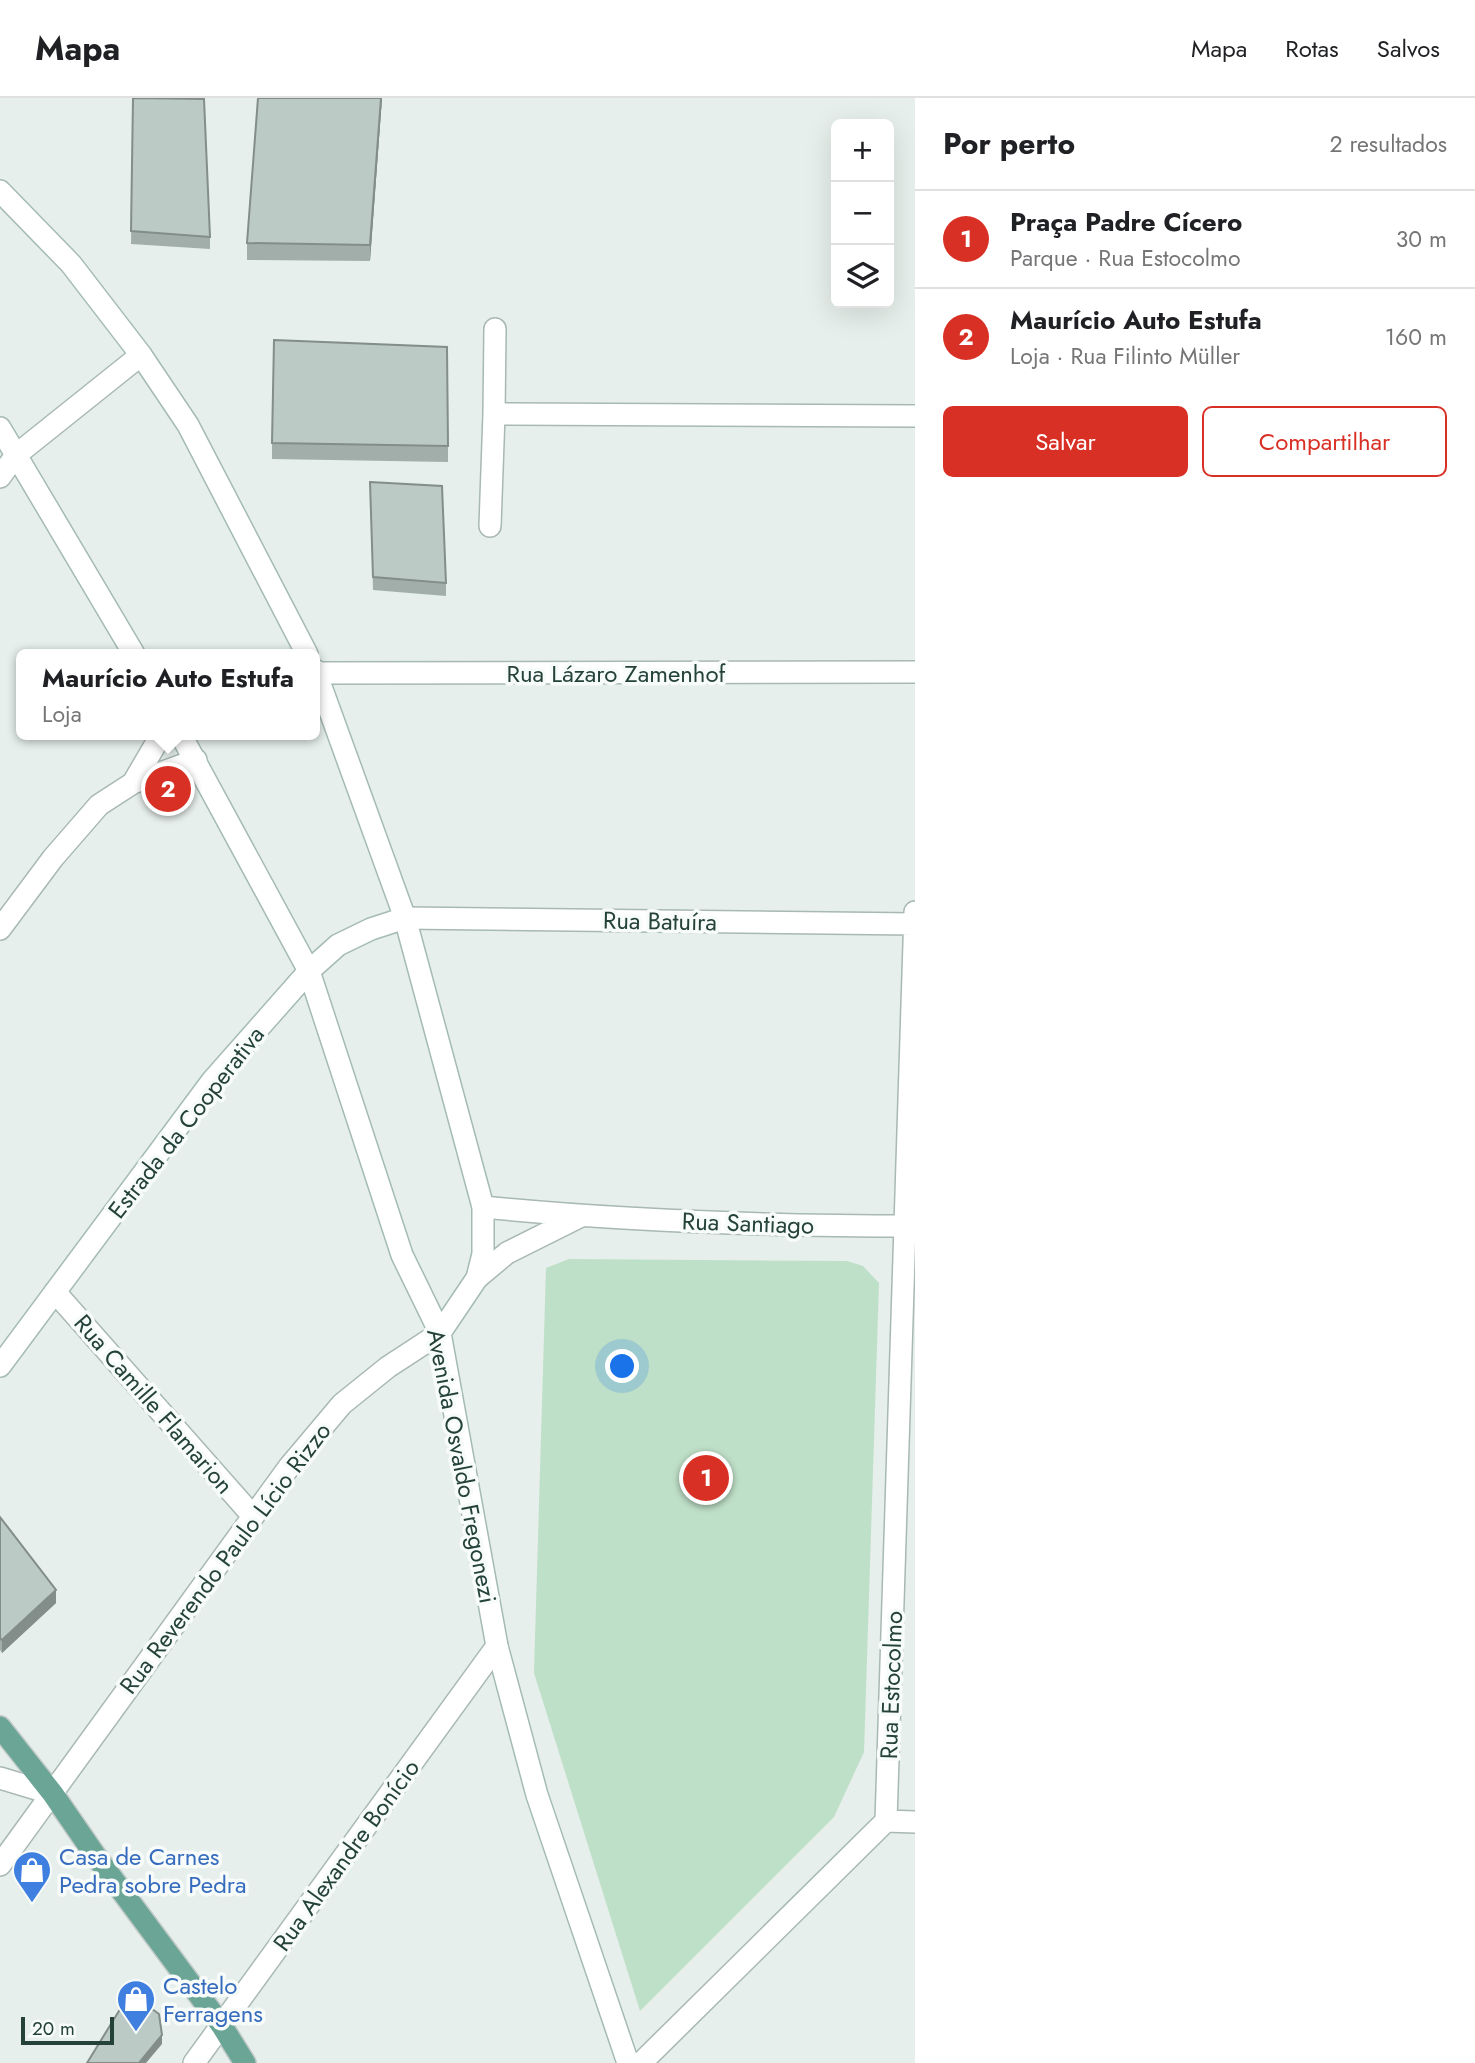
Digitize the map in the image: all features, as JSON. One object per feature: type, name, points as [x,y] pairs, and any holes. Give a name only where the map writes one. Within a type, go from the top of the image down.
[{"type":"main road","points":[[0,1727],[53,1794],[222,2026],[245,2063]]},
{"type":"street","points":[[0,191],[71,264],[141,355],[188,425],[304,649]]},
{"type":"street","points":[[490,526],[495,329]]},
{"type":"street","points":[[0,477],[16,455],[141,355]]},
{"type":"street","points":[[494,414],[915,416]]},
{"type":"street","points":[[0,428],[131,649]]},
{"type":"street","name":"Rua Lázaro Zamenhof","points":[[320,666],[915,672]]},
{"type":"street","points":[[320,685],[405,918],[483,1207],[483,1254],[477,1278]]},
{"type":"street","points":[[133,783],[158,740]]},
{"type":"street","name":"Avenida Osvaldo Fregonezi","points":[[184,740],[309,971],[402,1255],[440,1332],[497,1647],[537,1795],[628,2063]]},
{"type":"street","points":[[0,929],[53,858],[99,805],[133,783],[196,760]]},
{"type":"street","name":"Rua Batuíra","points":[[405,918],[915,920]]},
{"type":"street","name":"Estrada da Cooperativa","points":[[0,1366],[212,1081],[309,971],[338,945],[371,929],[405,918]]},
{"type":"street","name":"Rua Estocolmo","points":[[886,1821],[906,1520],[915,920]]},
{"type":"street","name":"Rua Santiago","points":[[483,1207],[581,1216],[794,1226],[910,1226]]},
{"type":"street","name":"Rua Santiago","points":[[477,1278],[507,1253],[581,1216]]},
{"type":"street","name":"Rua Reverendo Paulo Lício Rizzo","points":[[0,1865],[289,1467],[342,1404],[388,1367],[440,1332],[477,1278]]},
{"type":"street","name":"Rua Camille Flamarion","points":[[55,1292],[252,1515]]},
{"type":"street","name":"Rua Alexandre Bonício","points":[[194,2063],[497,1647]]},
{"type":"street","points":[[0,1778],[53,1794]]},
{"type":"street","points":[[641,2063],[886,1821],[915,1822]]},
{"type":"green space","points":[[569,1259],[847,1261],[863,1266],[879,1283],[864,1752],[834,1817],[640,2011],[534,1673],[546,1268]]},
{"type":"building","points":[[133,98],[204,99],[210,237],[131,231]]},
{"type":"building","points":[[258,98],[381,98],[370,245],[247,243]]},
{"type":"building","points":[[274,340],[447,347],[448,446],[272,443]]},
{"type":"building","points":[[370,482],[442,486],[446,583],[373,577]]},
{"type":"building","points":[[0,1517],[56,1590],[2,1640],[0,1638]]},
{"type":"building","name":"Castelo Ferragens","points":[[130,1993],[159,2014],[162,2035],[139,2063],[87,2063]]},
{"type":"place","name":"Maurício Auto Estufa","points":[[168,789]]},
{"type":"place","name":"Praça Padre Cícero","points":[[706,1478]]},
{"type":"place","name":"Casa de Carnes Pedra sobre Pedra","points":[[32,1904]]},
{"type":"place","name":"Castelo Ferragens","points":[[136,2033]]}]
